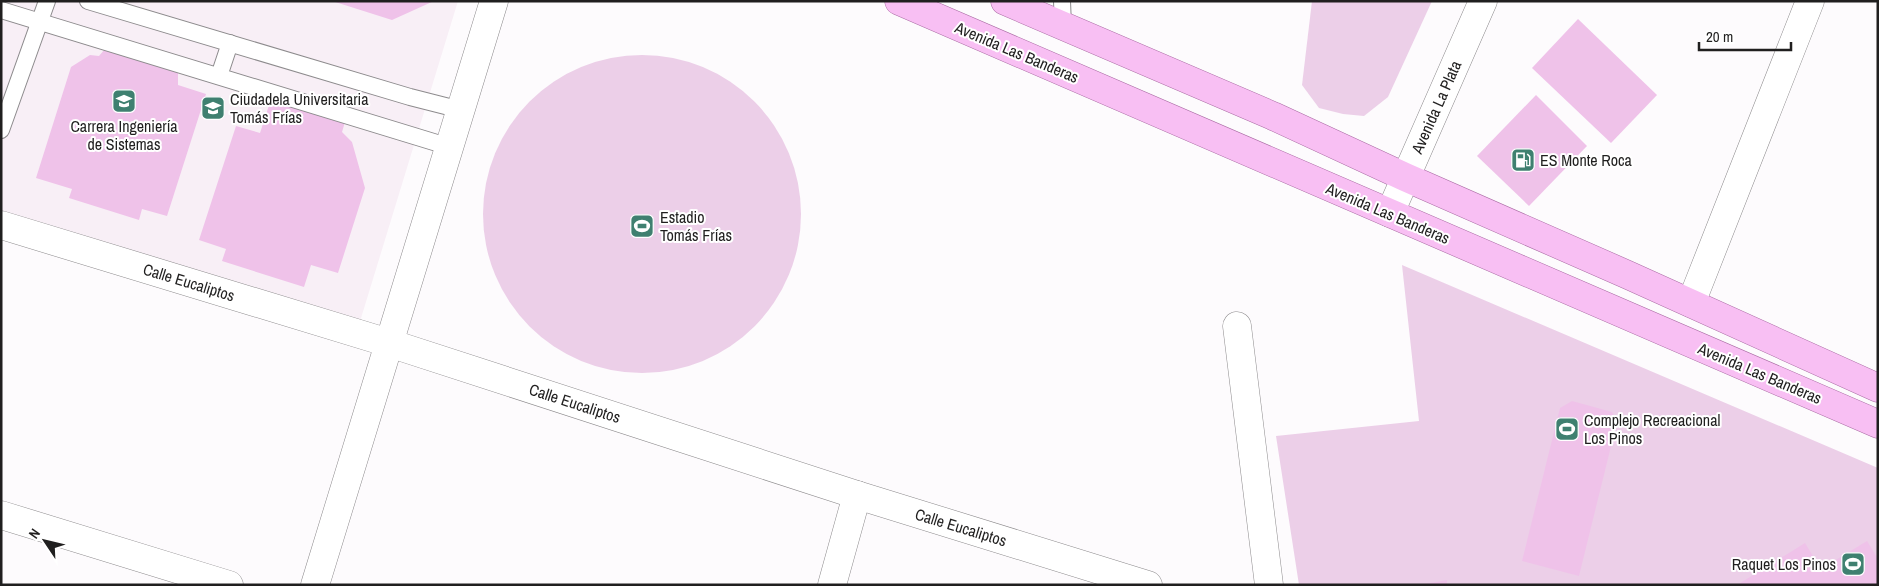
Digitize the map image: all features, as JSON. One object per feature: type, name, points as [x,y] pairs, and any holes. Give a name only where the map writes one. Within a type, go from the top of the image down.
[{"type":"main road","name":"Avenida Las Banderas","points":[[899,1],[1878,424]]},
{"type":"main road","name":"Avenida Las Banderas","points":[[1006,1],[1062,14],[1405,178],[1691,303],[1878,388]]},
{"type":"street","points":[[315,585],[494,1]]},
{"type":"street","name":"Avenida La Plata","points":[[1390,213],[1483,1]]},
{"type":"street","points":[[1691,303],[1810,1]]},
{"type":"street","name":"Calle Eucaliptos","points":[[1,225],[389,343],[857,495],[1148,585]]},
{"type":"street","points":[[1237,326],[1269,585]]},
{"type":"street","points":[[832,585],[857,495]]},
{"type":"street","points":[[1,515],[228,585]]},
{"type":"lane","points":[[1,130],[47,1]]},
{"type":"lane","points":[[88,1],[410,97],[461,110]]},
{"type":"lane","points":[[1,10],[450,147]]},
{"type":"lane","points":[[219,76],[230,43]]},
{"type":"shaded area","name":"Ciudadela Universitaria Tomás Frías","points":[[1,1],[458,1],[358,328],[1,216]]},
{"type":"shaded area","points":[[1312,1],[1432,1],[1388,97],[1364,116],[1343,114],[1319,108],[1302,85]]},
{"type":"shaded area","name":"Estadio Tomás Frías","points":[[642,55],[673,58],[703,67],[730,82],[755,101],[774,126],[789,153],[798,183],[801,214],[798,245],[789,275],[774,302],[755,327],[730,346],[703,361],[673,370],[642,373],[611,370],[581,361],[554,346],[529,327],[510,302],[495,275],[486,245],[483,214],[486,183],[495,153],[510,126],[529,101],[554,82],[581,67],[611,58]]},
{"type":"shaded area","name":"Complejo Recreacional Los Pinos","points":[[1402,265],[1878,468],[1878,585],[1299,585],[1276,436],[1419,421]]},
{"type":"building","points":[[332,1],[434,1],[392,20]]},
{"type":"building","points":[[1578,19],[1657,95],[1611,143],[1532,68]]},
{"type":"building","points":[[105,49],[178,71],[178,85],[206,94],[167,216],[142,209],[139,220],[69,198],[72,189],[36,178],[71,67],[90,55],[99,56]]},
{"type":"building","points":[[1536,95],[1587,146],[1529,206],[1477,156]]},
{"type":"building","points":[[271,99],[345,122],[342,132],[352,142],[365,188],[338,273],[311,265],[304,287],[222,261],[226,249],[199,240],[236,126],[260,133]]},
{"type":"building","points":[[1572,401],[1612,412],[1617,422],[1579,576],[1522,561],[1560,408]]},
{"type":"building","name":"Raquet Los Pinos","points":[[1867,541],[1878,559],[1878,585],[1737,585],[1805,543],[1821,569]]},
{"type":"building","points":[[1447,580],[1447,585],[1425,585],[1425,584]]},
{"type":"place","name":"Carrera Ingeniería de Sistemas","points":[[124,101]]},
{"type":"place","name":"Ciudadela Universitaria Tomás Frías","points":[[213,108]]},
{"type":"place","name":"ES Monte Roca","points":[[1523,160]]},
{"type":"place","name":"Estadio Tomás Frías","points":[[642,226]]},
{"type":"place","name":"Complejo Recreacional Los Pinos","points":[[1567,429]]},
{"type":"place","name":"Raquet Los Pinos","points":[[1853,564]]}]
